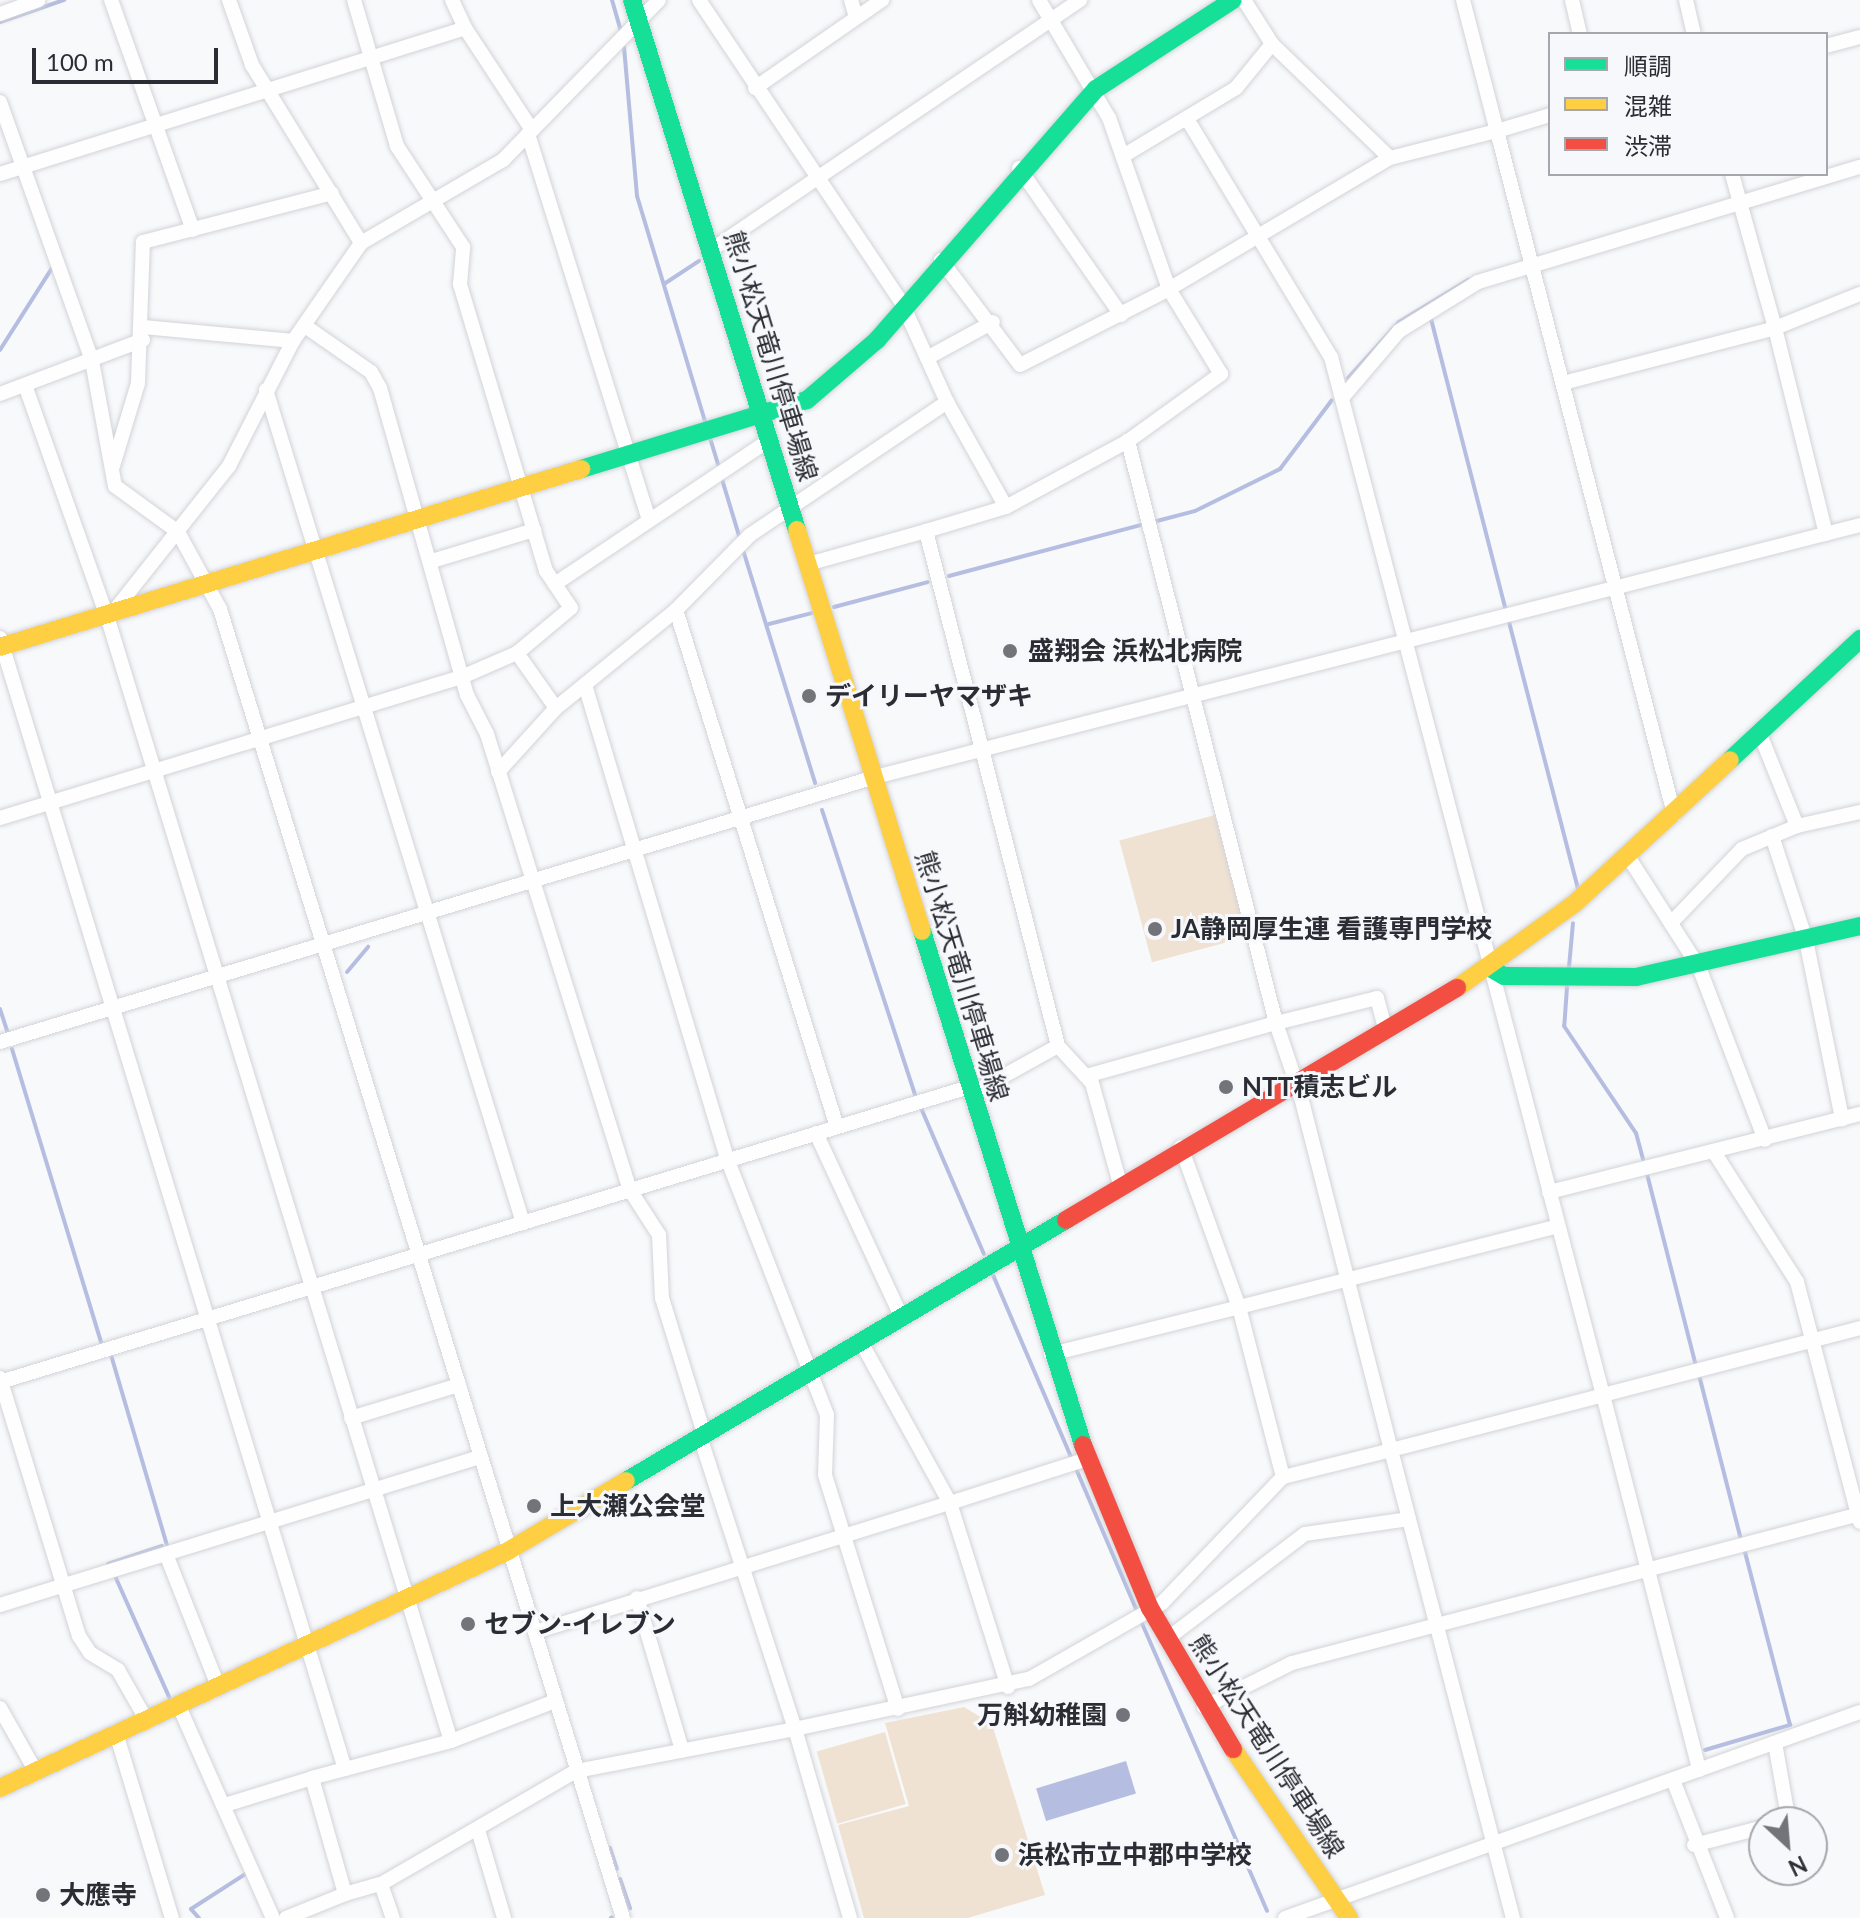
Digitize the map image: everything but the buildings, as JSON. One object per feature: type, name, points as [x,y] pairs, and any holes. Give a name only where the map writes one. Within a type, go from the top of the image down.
[{"type":"street","points":[[0,14],[39,0]]},
{"type":"street","points":[[111,0],[193,230]]},
{"type":"street","points":[[229,0],[270,94],[361,243]]},
{"type":"street","points":[[0,818],[464,676],[517,653],[571,608],[555,584],[534,530],[460,284],[463,247],[397,146],[374,59],[354,0]]},
{"type":"street","points":[[452,0],[465,28],[530,132],[648,516]]},
{"type":"street","name":"熊小松天竜川停車場線","points":[[632,0],[875,777],[1016,1248],[1087,1459],[1143,1611],[1167,1639],[1204,1707],[1349,1918]]},
{"type":"street","points":[[107,616],[229,466],[293,341],[361,243],[503,160],[640,23],[659,0]]},
{"type":"street","points":[[699,0],[903,305],[947,402],[1006,507]]},
{"type":"street","points":[[851,0],[856,17]]},
{"type":"street","points":[[755,88],[882,0]]},
{"type":"street","points":[[808,564],[1006,507],[1128,441],[1221,374],[1169,289],[1096,89],[1039,0]]},
{"type":"street","points":[[711,250],[815,176],[1080,0]]},
{"type":"street","points":[[1244,0],[1272,44],[1390,158]]},
{"type":"street","points":[[1463,0],[1618,587],[1674,814]]},
{"type":"street","points":[[1572,0],[1580,32]]},
{"type":"street","points":[[1686,0],[1694,32]]},
{"type":"street","points":[[345,1769],[310,1644],[1,643],[107,616],[807,400],[877,340],[1019,168],[1096,89],[1224,2]]},
{"type":"street","points":[[0,174],[153,122],[270,94],[465,28]]},
{"type":"street","points":[[1828,45],[1860,37]]},
{"type":"street","points":[[1123,156],[1189,122],[1236,88],[1272,44]]},
{"type":"street","points":[[0,102],[92,361],[115,486],[178,532],[207,584],[260,739],[623,1918]]},
{"type":"street","points":[[941,260],[993,322],[1020,365],[1169,289],[1390,158],[1548,116]]},
{"type":"street","points":[[1189,122],[1331,357],[1699,1770]]},
{"type":"street","points":[[1342,398],[1399,331],[1440,300],[1532,265],[1860,167]]},
{"type":"street","points":[[1019,168],[1121,315]]},
{"type":"street","points":[[1733,176],[1775,328],[1826,534]]},
{"type":"street","points":[[112,469],[143,333],[143,242],[332,193]]},
{"type":"street","points":[[1563,383],[1775,328],[1860,294]]},
{"type":"street","points":[[927,358],[993,322]]},
{"type":"street","points":[[305,326],[371,372],[420,517],[464,676],[498,772],[630,1190],[659,1235],[662,1298],[741,1567],[795,1729],[850,1918]]},
{"type":"street","points":[[0,394],[92,361],[143,333],[293,341]]},
{"type":"street","points":[[25,385],[107,616],[451,1741]]},
{"type":"street","points":[[266,390],[523,1223]]},
{"type":"street","points":[[498,772],[556,708],[676,610],[750,535],[947,402]]},
{"type":"street","points":[[555,584],[648,516],[769,440]]},
{"type":"street","points":[[1128,441],[1276,1023],[1347,1280],[1513,1918]]},
{"type":"street","points":[[0,1042],[875,777],[1860,525]]},
{"type":"street","points":[[432,561],[534,530]]},
{"type":"street","points":[[926,531],[1058,1046],[1086,1076],[1120,1184]]},
{"type":"street","points":[[676,610],[837,1127]]},
{"type":"street","points":[[0,1788],[508,1551],[902,1318],[1181,1147],[1490,968],[1532,941],[1674,814],[1860,639]]},
{"type":"street","points":[[517,653],[556,708]]},
{"type":"street","points":[[585,685],[728,1161],[806,1374],[827,1415],[822,1459],[898,1709]]},
{"type":"street","points":[[1760,734],[1797,826]]},
{"type":"street","points":[[1671,923],[1715,871],[1772,836],[1797,826],[1860,812]]},
{"type":"street","points":[[1772,836],[1806,940],[1842,1119]]},
{"type":"street","points":[[1627,855],[1699,967],[1765,1140]]},
{"type":"street","points":[[1490,968],[1504,976],[1611,979],[1699,967],[1860,926]]},
{"type":"street","points":[[1086,1076],[1377,998],[1385,1028]]},
{"type":"street","points":[[146,1719],[118,1670],[90,1653],[63,1586],[0,1381],[816,1133],[970,1090],[1058,1046]]},
{"type":"street","points":[[1549,1192],[1860,1114]]},
{"type":"street","points":[[816,1133],[902,1318]]},
{"type":"street","points":[[1181,1147],[1239,1307],[1283,1477]]},
{"type":"street","points":[[1204,1707],[1292,1663],[1859,1517],[1790,1267],[1714,1152]]},
{"type":"street","points":[[1051,1354],[1558,1226]]},
{"type":"street","points":[[286,1918],[345,1894],[381,1884],[576,1771],[1008,1687],[1143,1611],[1283,1477],[1860,1328]]},
{"type":"street","points":[[861,1342],[950,1503],[1008,1687]]},
{"type":"street","points":[[351,1418],[459,1385]]},
{"type":"street","points":[[0,1605],[480,1457]]},
{"type":"street","points":[[535,1632],[1087,1459]]},
{"type":"street","points":[[1167,1639],[1305,1534],[1409,1519]]},
{"type":"street","points":[[166,1554],[218,1686]]},
{"type":"street","points":[[637,1598],[682,1750]]},
{"type":"street","points":[[225,1805],[451,1741],[555,1701]]},
{"type":"street","points":[[178,1704],[273,1918]]},
{"type":"street","points":[[0,1708],[35,1770]]},
{"type":"street","points":[[1285,1918],[1339,1902],[1492,1838],[1673,1780],[1860,1712]]},
{"type":"street","points":[[116,1733],[172,1918]]},
{"type":"street","points":[[1775,1743],[1786,1806]]},
{"type":"street","points":[[312,1778],[345,1894]]},
{"type":"street","points":[[1673,1780],[1694,1845],[1727,1918]]},
{"type":"street","points":[[478,1830],[504,1918]]},
{"type":"street","points":[[1694,1845],[1748,1831]]},
{"type":"street","points":[[381,1884],[393,1918]]},
{"type":"shaded area","points":[[1215,815],[1248,937],[1152,962],[1119,841]]},
{"type":"shaded area","points":[[964,1707],[992,1724],[1045,1895],[968,1918],[864,1918],[838,1825],[909,1806],[885,1723]]},
{"type":"shaded area","points":[[885,1732],[906,1804],[837,1824],[817,1752]]},
{"type":"water","points":[[1126,1761],[1136,1794],[1046,1821],[1036,1788]]},
{"type":"waterway","points":[[0,22],[64,0]]},
{"type":"waterway","points":[[612,0],[622,35]]},
{"type":"waterway","points":[[624,47],[637,196],[705,421]]},
{"type":"waterway","points":[[664,284],[699,261]]},
{"type":"waterway","points":[[0,350],[52,268]]},
{"type":"waterway","points":[[1348,378],[1399,322],[1468,280]]},
{"type":"waterway","points":[[1430,315],[1505,608]]},
{"type":"waterway","points":[[1153,522],[1195,511],[1280,469],[1332,400]]},
{"type":"waterway","points":[[710,438],[718,465]]},
{"type":"waterway","points":[[721,476],[740,539]]},
{"type":"waterway","points":[[949,576],[1144,524]]},
{"type":"waterway","points":[[743,550],[815,783]]},
{"type":"waterway","points":[[834,607],[928,582]]},
{"type":"waterway","points":[[769,624],[812,613]]},
{"type":"waterway","points":[[1509,622],[1578,888]]},
{"type":"waterway","points":[[822,810],[916,1098]]},
{"type":"waterway","points":[[1569,967],[1573,923]]},
{"type":"waterway","points":[[347,972],[368,947]]},
{"type":"waterway","points":[[1567,987],[1564,1026],[1636,1133],[1643,1159]]},
{"type":"waterway","points":[[0,1009],[8,1034]]},
{"type":"waterway","points":[[12,1049],[102,1346]]},
{"type":"waterway","points":[[921,1108],[984,1254]]},
{"type":"waterway","points":[[1647,1174],[1696,1366]]},
{"type":"waterway","points":[[993,1275],[1072,1459]]},
{"type":"waterway","points":[[111,1355],[167,1545]]},
{"type":"waterway","points":[[1699,1375],[1741,1540]]},
{"type":"waterway","points":[[1077,1471],[1138,1613]]},
{"type":"waterway","points":[[108,1564],[162,1546]]},
{"type":"waterway","points":[[1705,1750],[1790,1725],[1744,1549]]},
{"type":"waterway","points":[[115,1576],[169,1697]]},
{"type":"waterway","points":[[1141,1621],[1267,1911]]},
{"type":"waterway","points":[[610,1848],[617,1869]]},
{"type":"waterway","points":[[199,1918],[191,1909],[250,1871]]},
{"type":"waterway","points":[[620,1879],[630,1908]]},
{"type":"traffic: fast","points":[[632,0],[797,530]]},
{"type":"traffic: fast","points":[[581,469],[807,400],[877,340],[1096,89],[1233,0]]},
{"type":"traffic: fast","points":[[1730,760],[1860,639]]},
{"type":"traffic: fast","points":[[1490,968],[1504,976],[1636,977],[1860,926]]},
{"type":"traffic: fast","points":[[922,931],[1083,1445]]},
{"type":"traffic: fast","points":[[626,1481],[1066,1220]]},
{"type":"traffic: slow","points":[[0,647],[581,469]]},
{"type":"traffic: slow","points":[[797,530],[922,931]]},
{"type":"traffic: slow","points":[[1457,988],[1574,904],[1730,760]]},
{"type":"traffic: slow","points":[[0,1788],[508,1551],[626,1481]]},
{"type":"traffic: slow","points":[[1233,1749],[1349,1918]]},
{"type":"traffic: jam","points":[[1066,1220],[1457,988]]},
{"type":"traffic: jam","points":[[1083,1445],[1150,1608],[1233,1749]]},
{"type":"place","name":"盛翔会 浜松北病院","points":[[1010,651]]},
{"type":"place","name":"デイリーヤマザキ","points":[[809,696]]},
{"type":"place","name":"JA静岡厚生連 看護専門学校","points":[[1155,929]]},
{"type":"place","name":"NTT積志ビル","points":[[1226,1087]]},
{"type":"place","name":"上大瀬公会堂","points":[[534,1506]]},
{"type":"place","name":"セブン-イレブン","points":[[468,1624]]},
{"type":"place","name":"万斛幼稚園","points":[[1123,1715]]},
{"type":"place","name":"浜松市立中郡中学校","points":[[1002,1855]]},
{"type":"place","name":"大應寺","points":[[43,1895]]}]
